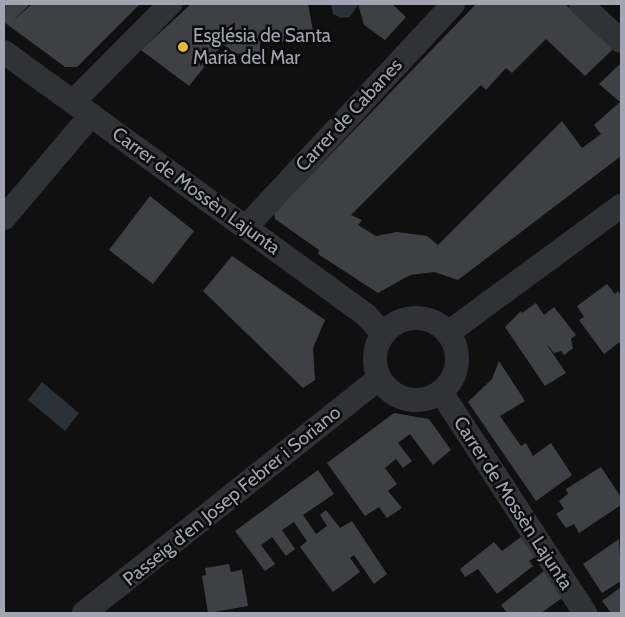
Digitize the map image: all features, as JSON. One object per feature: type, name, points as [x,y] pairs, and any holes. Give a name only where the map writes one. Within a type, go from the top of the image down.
[{"type":"street","points":[[4,218],[82,108],[170,4]]},
{"type":"street","name":"Carrer de Cabanes","points":[[246,227],[453,4]]},
{"type":"street","points":[[581,4],[621,41]]},
{"type":"street","name":"Carrer de Mossèn Lajunta","points":[[4,52],[366,315],[383,334]]},
{"type":"street","points":[[448,333],[621,206]]},
{"type":"street","points":[[415,318],[428,319],[448,333],[457,358],[453,377],[441,392],[418,401],[407,400],[395,395],[379,378],[375,355],[383,334],[392,325],[415,318]]},
{"type":"street","name":"Passeig d'en Josep Febrer i Soriano","points":[[84,613],[379,378]]},
{"type":"street","name":"Carrer de Mossèn Lajunta","points":[[441,392],[585,613]]},
{"type":"shaded area","points":[[331,4],[357,4],[357,6],[350,17],[341,18],[333,14]]},
{"type":"shaded area","points":[[42,382],[79,413],[65,431],[28,400]]},
{"type":"building","points":[[4,4],[30,4],[13,21],[32,4],[140,4],[77,67],[65,67],[4,22]]},
{"type":"building","name":"Església de Santa Maria del Mar","points":[[191,4],[308,4],[315,41],[260,43],[261,57],[234,53],[223,44],[189,86],[141,50]]},
{"type":"building","points":[[358,4],[392,4],[406,17],[385,40],[364,25]]},
{"type":"building","points":[[476,4],[565,4],[613,49],[585,76],[546,39],[512,73],[506,68],[486,90],[481,85],[351,215],[362,220],[358,225],[376,236],[397,232],[427,236],[438,245],[562,121],[582,148],[601,134],[594,125],[620,102],[599,84],[621,63],[621,156],[458,280],[434,272],[410,275],[378,293],[318,254],[319,250],[275,219],[274,213]]},
{"type":"building","points":[[150,196],[194,231],[153,284],[109,250]]},
{"type":"building","points":[[232,256],[325,320],[313,348],[315,380],[303,388],[203,291]]},
{"type":"building","points":[[607,284],[615,294],[618,291],[621,295],[621,341],[604,354],[579,320],[584,317],[577,306]]},
{"type":"building","points":[[536,303],[544,315],[554,307],[576,335],[571,339],[573,348],[564,355],[561,351],[554,353],[545,342],[566,373],[545,386],[505,327],[521,311],[522,313]]},
{"type":"building","points":[[499,361],[525,401],[500,416],[521,446],[526,443],[533,456],[551,443],[572,475],[536,501],[468,402],[492,379]]},
{"type":"building","points":[[394,413],[429,419],[451,450],[433,465],[410,434],[398,443],[412,461],[403,468],[396,459],[385,468],[397,484],[388,491],[402,508],[387,518],[379,507],[365,516],[327,463]]},
{"type":"building","points":[[601,467],[621,497],[621,505],[579,533],[574,524],[566,528],[556,514],[564,509],[559,501],[568,494],[566,489]]},
{"type":"building","points":[[318,470],[334,494],[303,515],[316,534],[327,526],[320,515],[326,510],[340,528],[352,521],[387,574],[374,584],[354,555],[350,558],[360,572],[333,592],[300,547],[307,541],[294,522],[282,530],[295,549],[286,556],[272,537],[261,545],[275,564],[265,571],[235,531]]},
{"type":"building","points":[[521,537],[535,557],[529,561],[533,566],[497,594],[478,569],[465,577],[460,569],[494,542],[502,551]]},
{"type":"building","points":[[619,539],[621,581],[602,593],[583,564]]},
{"type":"building","points":[[229,564],[231,572],[242,570],[248,606],[208,613],[202,576],[206,575],[205,568]]},
{"type":"building","points":[[544,571],[562,598],[541,613],[507,613],[501,605]]},
{"type":"building","points":[[621,587],[621,613],[611,613],[602,601]]},
{"type":"place","name":"Església de Santa Maria del Mar","points":[[183,47]]}]
